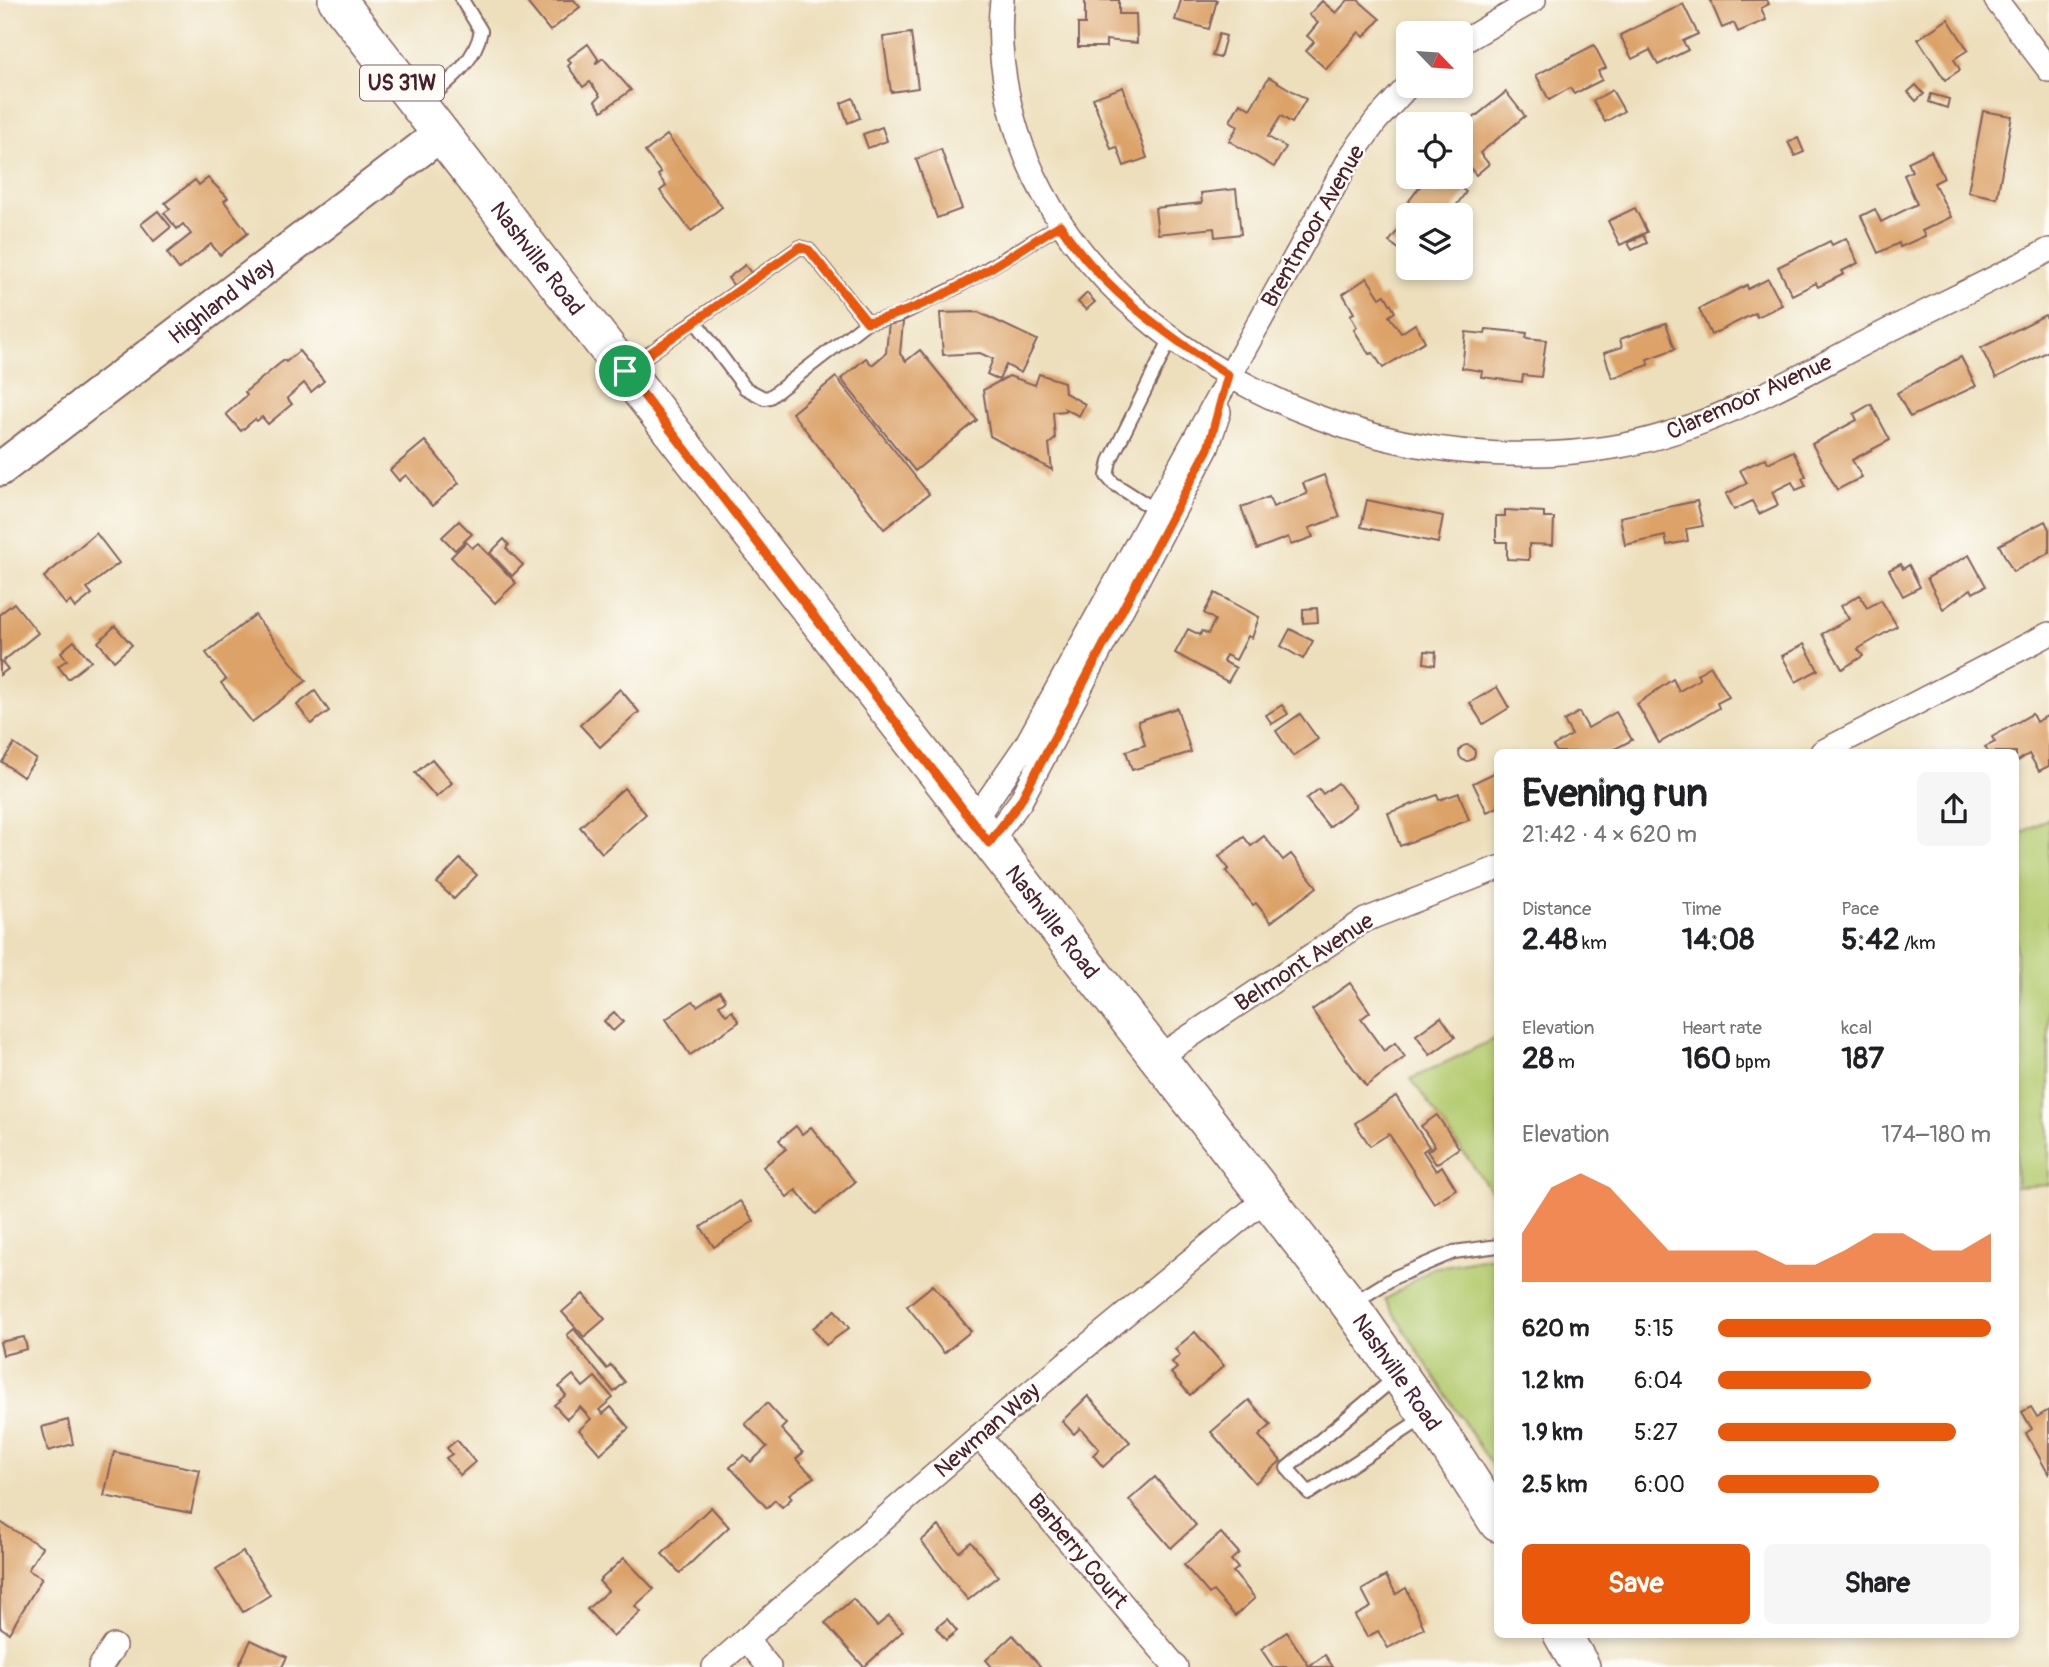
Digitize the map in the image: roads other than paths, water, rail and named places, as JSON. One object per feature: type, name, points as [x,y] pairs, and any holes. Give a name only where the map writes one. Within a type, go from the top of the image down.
[{"type":"main road","name":"Nashville Road","points":[[337,0],[1265,1199],[1350,1305],[1494,1517]]},
{"type":"main road","points":[[1564,1638],[1581,1667]]},
{"type":"street","name":"Claremoor Avenue","points":[[1002,0],[1003,75],[1018,142],[1042,197],[1101,279],[1171,336],[1228,375],[1308,413],[1373,435],[1411,443],[1536,454],[1620,446],[1664,435],[1706,420],[1788,383],[2049,250]]},
{"type":"street","points":[[1474,35],[1534,0]]},
{"type":"street","points":[[1996,0],[2049,70]]},
{"type":"street","name":"Brentmoor Avenue","points":[[981,833],[1026,745],[1162,514],[1228,375],[1351,156],[1376,121],[1398,98]]},
{"type":"street","name":"Highland Way","points":[[0,469],[431,119]]},
{"type":"street","points":[[1828,749],[2049,634]]},
{"type":"street","name":"Belmont Avenue","points":[[1157,1058],[1365,919],[1494,870]]},
{"type":"street","name":"Newman Way","points":[[714,1667],[979,1436],[1265,1199]]},
{"type":"street","name":"Barberry Court","points":[[979,1436],[1176,1667]]},
{"type":"street","points":[[746,1639],[769,1667]]},
{"type":"street","points":[[100,1667],[114,1646]]},
{"type":"lane","points":[[431,119],[477,50],[481,31],[462,0]]},
{"type":"lane","points":[[695,321],[745,388],[764,398],[867,322],[897,316],[959,286],[1060,225]]},
{"type":"lane","points":[[625,371],[800,247],[809,250],[867,322]]},
{"type":"lane","points":[[1162,514],[1113,483],[1107,476],[1110,461],[1171,336]]},
{"type":"lane","points":[[1350,1305],[1395,1277],[1454,1252],[1494,1247]]},
{"type":"lane","points":[[1398,1374],[1287,1468],[1309,1493],[1427,1415]]}]
